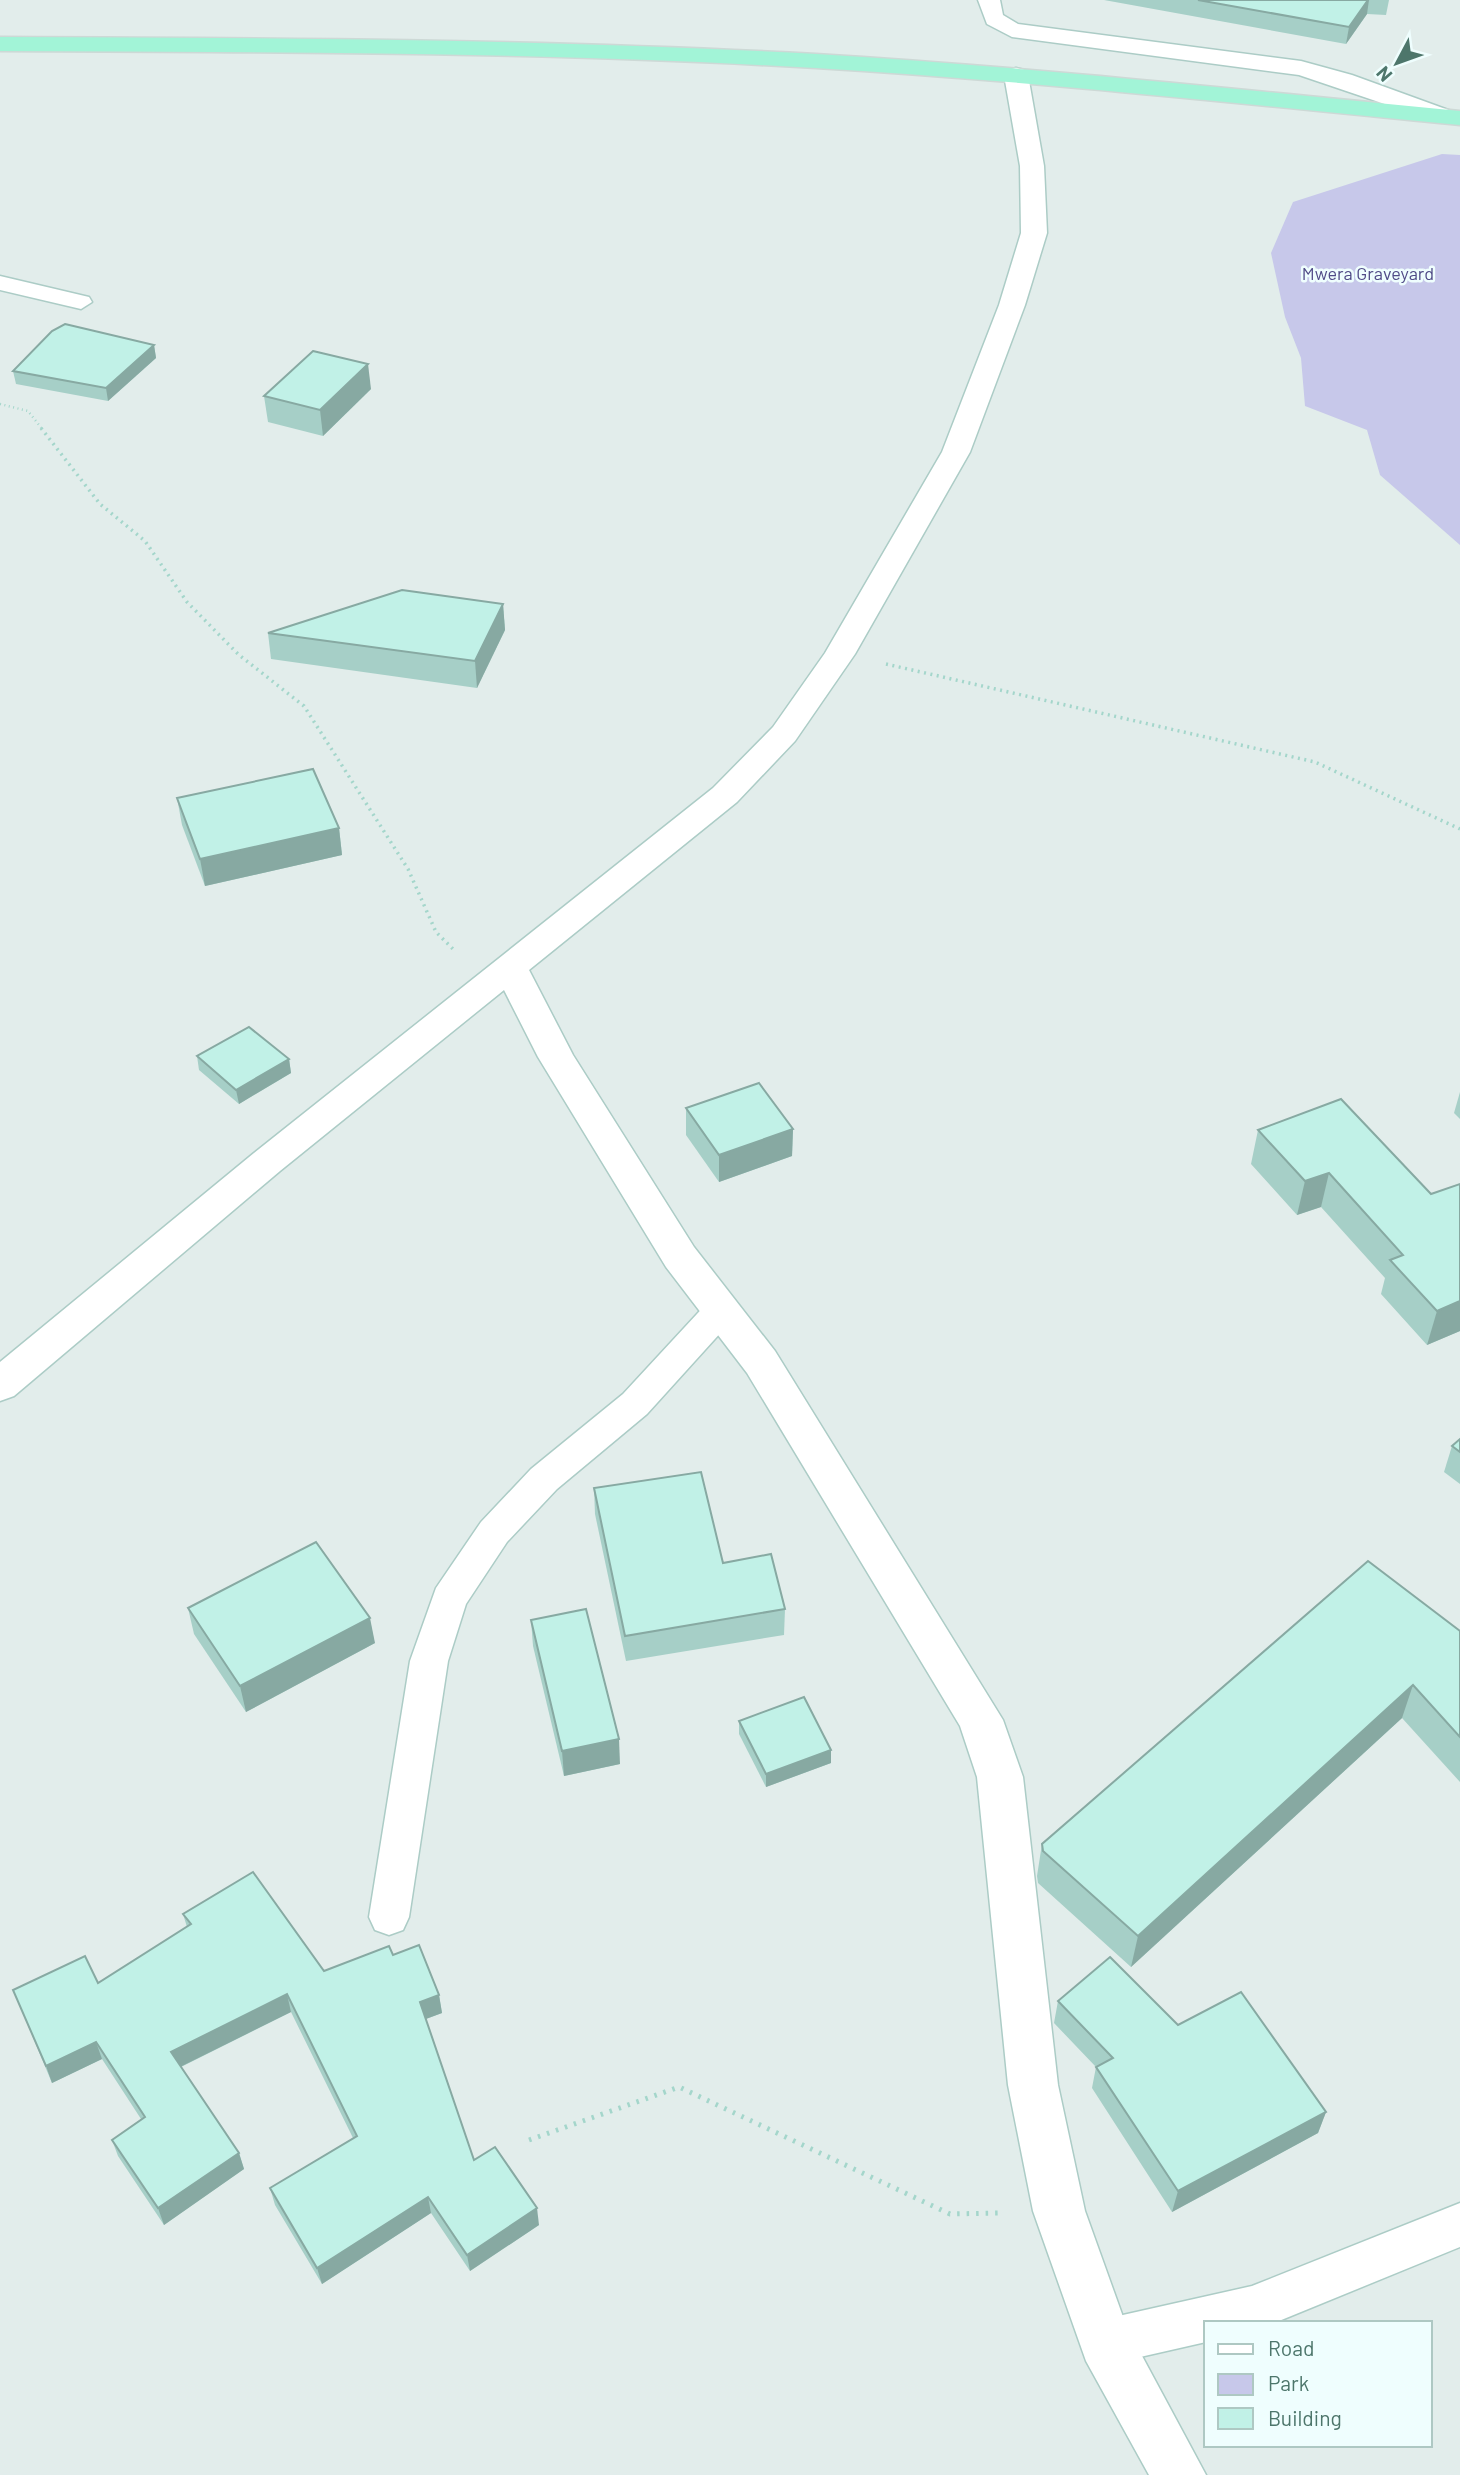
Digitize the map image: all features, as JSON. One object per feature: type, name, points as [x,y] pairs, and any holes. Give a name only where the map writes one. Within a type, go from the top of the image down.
[{"type":"highway","points":[[0,44],[341,45],[813,61],[1016,75],[1451,117]]},
{"type":"street","points":[[989,0],[990,15],[998,23],[1012,30],[1301,68],[1451,117]]},
{"type":"street","points":[[0,1385],[267,1162],[725,795],[784,734],[841,654],[956,452],[1012,305],[1034,233],[1032,166],[1016,75]]},
{"type":"street","points":[[500,977],[556,1057],[680,1257],[761,1362],[981,1720],[1000,1777],[1033,2085],[1059,2211],[1105,2342],[1179,2475]]},
{"type":"lane","points":[[0,283],[81,302]]},
{"type":"lane","points":[[389,1917],[429,1661],[449,1599],[494,1532],[544,1479],[635,1404],[721,1310]]},
{"type":"lane","points":[[1105,2342],[1252,2309],[1460,2225]]},
{"type":"path","points":[[0,404],[27,411],[100,504],[145,541],[187,602],[239,655],[304,706],[408,869],[436,932],[500,977]]},
{"type":"path","points":[[841,654],[1315,762],[1460,829]]},
{"type":"path","points":[[528,2140],[679,2087],[950,2214],[1059,2211]]},
{"type":"shaded area","points":[[0,0],[1460,0],[1460,2475],[0,2475]]},
{"type":"green space","name":"Mwera Graveyard","points":[[1442,154],[1460,155],[1460,545],[1380,475],[1367,430],[1305,406],[1301,358],[1285,317],[1271,253],[1293,202]]},
{"type":"building","points":[[1198,0],[1368,0],[1349,27]]},
{"type":"building","points":[[65,324],[154,345],[106,388],[13,371],[52,331]]},
{"type":"building","points":[[313,351],[368,364],[320,410],[264,396]]},
{"type":"building","points":[[402,590],[503,604],[475,661],[268,633]]},
{"type":"building","points":[[313,769],[339,828],[200,859],[177,798]]},
{"type":"building","points":[[249,1027],[289,1059],[236,1090],[197,1056]]},
{"type":"building","points":[[759,1083],[793,1129],[719,1155],[686,1108]]},
{"type":"building","points":[[1341,1099],[1431,1194],[1460,1184],[1460,1301],[1437,1311],[1390,1260],[1403,1255],[1329,1173],[1305,1181],[1258,1130]]},
{"type":"building","points":[[1460,1439],[1460,1452],[1452,1446]]},
{"type":"building","points":[[701,1472],[723,1563],[771,1554],[785,1609],[625,1636],[594,1488]]},
{"type":"building","points":[[316,1542],[370,1618],[240,1686],[188,1608]]},
{"type":"building","points":[[1368,1561],[1460,1631],[1460,1737],[1413,1685],[1138,1936],[1043,1851],[1042,1844]]},
{"type":"building","points":[[586,1609],[619,1739],[562,1751],[531,1620]]},
{"type":"building","points":[[804,1697],[831,1750],[766,1774],[739,1721]]},
{"type":"building","points":[[253,1872],[324,1971],[389,1946],[393,1955],[419,1945],[439,1995],[420,2002],[474,2160],[495,2147],[537,2208],[467,2255],[428,2197],[317,2268],[270,2188],[357,2136],[287,1994],[171,2052],[239,2153],[158,2208],[112,2140],[145,2117],[96,2042],[46,2066],[13,1990],[85,1956],[98,1983],[191,1924],[183,1914]]},
{"type":"building","points":[[1110,1957],[1178,2025],[1241,1992],[1326,2112],[1178,2191],[1096,2067],[1113,2058],[1058,2001]]}]
